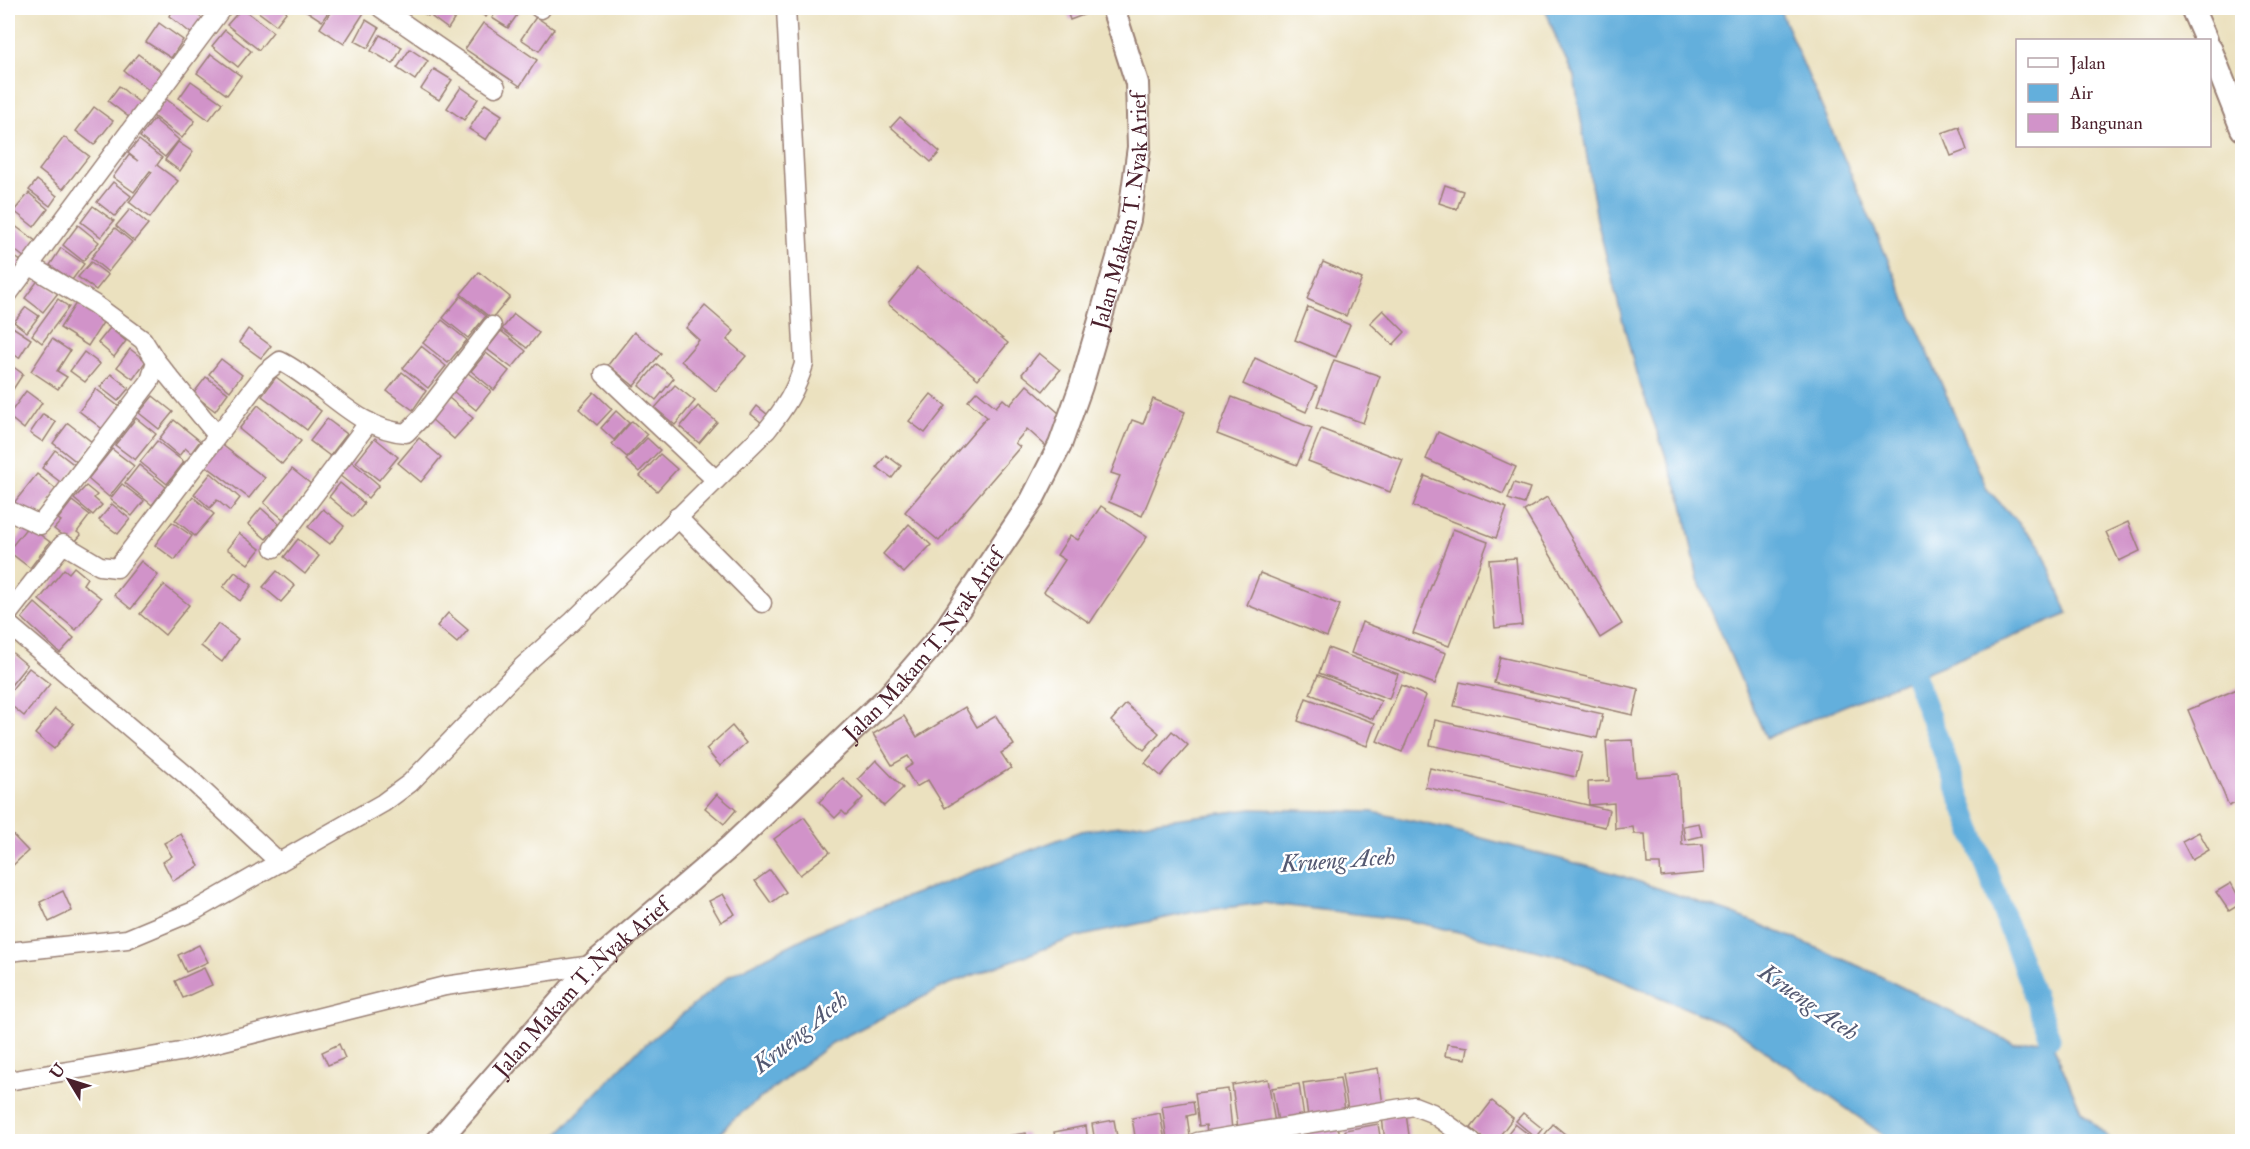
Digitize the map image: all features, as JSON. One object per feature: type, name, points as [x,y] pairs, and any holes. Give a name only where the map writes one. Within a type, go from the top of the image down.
[{"type":"street","points":[[8,294],[222,8]]},
{"type":"street","points":[[381,8],[496,87]]},
{"type":"street","points":[[8,952],[128,939],[194,911],[383,803],[410,783],[522,667],[573,621],[677,516],[767,430],[789,402],[797,387],[804,364],[786,8]]},
{"type":"street","name":"Jalan Makam T. Nyak Arief","points":[[437,1142],[592,965],[732,845],[887,698],[943,633],[1032,500],[1060,445],[1081,386],[1129,220],[1139,147],[1137,83],[1113,8]]},
{"type":"street","points":[[2192,8],[2206,39]]},
{"type":"street","points":[[2211,51],[2242,129]]},
{"type":"street","points":[[29,265],[94,304],[143,340],[156,361],[218,435]]},
{"type":"street","points":[[8,510],[40,525],[63,544],[100,566],[117,568],[266,372],[280,362],[297,370],[369,422],[393,432],[406,433],[423,416],[492,326]]},
{"type":"street","points":[[40,525],[150,381],[156,361]]},
{"type":"street","points":[[604,374],[674,443],[716,480]]},
{"type":"street","points":[[273,548],[369,422]]},
{"type":"street","points":[[677,516],[762,603]]},
{"type":"street","points":[[8,614],[63,544]]},
{"type":"street","points":[[8,624],[187,776],[279,862]]},
{"type":"street","points":[[8,1081],[180,1052],[446,986],[592,965]]},
{"type":"street","points":[[1197,1142],[1414,1106],[1432,1113],[1472,1142]]},
{"type":"water","points":[[1545,8],[1779,8],[1987,489],[2041,547],[2068,614],[1766,738],[1698,580],[1683,504],[1636,373],[1597,220],[1574,76]]},
{"type":"water","name":"Krueng Aceh","points":[[1252,809],[1373,812],[1444,828],[1613,873],[1734,914],[1870,971],[2014,1044],[2050,1038],[2081,1111],[2112,1141],[1892,1141],[1735,1029],[1568,958],[1407,920],[1263,903],[1193,912],[1073,938],[947,985],[832,1043],[731,1121],[714,1141],[551,1141],[636,1052],[729,976],[824,928],[1081,831]]},
{"type":"building","points":[[176,8],[188,8],[203,19],[192,34],[169,16]]},
{"type":"building","points":[[196,8],[210,8],[205,14]]},
{"type":"building","points":[[242,8],[273,32],[259,50],[227,25]]},
{"type":"building","points":[[253,8],[282,8],[287,11],[276,25]]},
{"type":"building","points":[[302,8],[331,8],[322,21]]},
{"type":"building","points":[[333,8],[367,8],[344,44],[320,28]]},
{"type":"building","points":[[414,8],[434,8],[428,16]]},
{"type":"building","points":[[439,8],[453,8],[459,12],[448,29],[432,17]]},
{"type":"building","points":[[471,8],[492,8],[486,17]]},
{"type":"building","points":[[499,8],[522,8],[508,28],[492,18]]},
{"type":"building","points":[[1066,8],[1090,8],[1091,12],[1070,20]]},
{"type":"building","points":[[536,17],[554,29],[539,51],[521,39]]},
{"type":"building","points":[[366,20],[379,28],[368,48],[355,41]]},
{"type":"building","points":[[159,23],[183,40],[171,58],[146,42]]},
{"type":"building","points":[[483,23],[537,60],[520,86],[465,49]]},
{"type":"building","points":[[225,30],[251,51],[238,67],[212,46]]},
{"type":"building","points":[[380,35],[402,47],[393,64],[371,51]]},
{"type":"building","points":[[410,49],[428,61],[415,80],[397,68]]},
{"type":"building","points":[[138,54],[163,73],[150,91],[124,71]]},
{"type":"building","points":[[211,54],[241,76],[227,95],[197,73]]},
{"type":"building","points":[[434,69],[452,80],[439,100],[421,89]]},
{"type":"building","points":[[191,81],[222,103],[209,120],[179,98]]},
{"type":"building","points":[[119,86],[141,104],[130,118],[108,101]]},
{"type":"building","points":[[461,87],[478,99],[464,120],[447,108]]},
{"type":"building","points":[[166,99],[195,121],[182,138],[153,116]]},
{"type":"building","points":[[485,104],[502,115],[486,140],[469,129]]},
{"type":"building","points":[[94,107],[113,121],[94,145],[76,131]]},
{"type":"building","points":[[900,117],[940,152],[931,162],[891,127]]},
{"type":"building","points":[[154,119],[179,140],[165,157],[140,137]]},
{"type":"building","points":[[1959,127],[1967,150],[1951,156],[1942,133]]},
{"type":"building","points":[[64,137],[89,156],[63,189],[39,170]]},
{"type":"building","points":[[139,140],[162,158],[157,165],[178,181],[150,218],[129,202],[152,172],[150,171],[134,192],[113,177],[129,155],[138,161],[128,153]]},
{"type":"building","points":[[178,142],[193,152],[180,171],[165,160]]},
{"type":"building","points":[[37,180],[57,196],[50,206],[29,190]]},
{"type":"building","points":[[113,182],[131,196],[115,216],[97,202]]},
{"type":"building","points":[[1445,185],[1463,191],[1457,209],[1439,203]]},
{"type":"building","points":[[29,193],[48,209],[34,227],[14,211]]},
{"type":"building","points":[[93,206],[114,221],[101,237],[81,222]]},
{"type":"building","points":[[130,209],[148,224],[134,241],[116,226]]},
{"type":"building","points":[[11,223],[37,242],[25,258],[8,245],[8,229]]},
{"type":"building","points":[[78,225],[99,242],[83,261],[63,245]]},
{"type":"building","points":[[115,228],[132,242],[108,272],[91,258]]},
{"type":"building","points":[[61,248],[84,264],[72,280],[50,265]]},
{"type":"building","points":[[8,252],[22,262],[11,278],[8,276]]},
{"type":"building","points":[[91,262],[108,275],[96,290],[78,277]]},
{"type":"building","points":[[1323,262],[1362,279],[1346,316],[1307,299]]},
{"type":"building","points":[[917,268],[1008,343],[978,379],[888,304]]},
{"type":"building","points":[[479,272],[510,297],[492,319],[461,294]]},
{"type":"building","points":[[39,279],[58,293],[43,312],[25,298]]},
{"type":"building","points":[[461,296],[486,316],[468,338],[443,318]]},
{"type":"building","points":[[58,299],[69,307],[42,343],[32,335]]},
{"type":"building","points":[[76,303],[104,321],[88,346],[60,328]]},
{"type":"building","points":[[705,306],[734,331],[727,340],[746,356],[716,391],[681,361],[699,340],[686,328]]},
{"type":"building","points":[[26,307],[39,316],[27,332],[14,322]]},
{"type":"building","points":[[1308,307],[1350,325],[1336,357],[1295,340]]},
{"type":"building","points":[[1383,310],[1405,332],[1393,345],[1370,323]]},
{"type":"building","points":[[514,314],[539,333],[527,348],[502,329]]},
{"type":"building","points":[[442,320],[467,340],[448,363],[423,343]]},
{"type":"building","points":[[8,324],[31,339],[19,358],[8,350]]},
{"type":"building","points":[[110,328],[126,341],[114,357],[98,343]]},
{"type":"building","points":[[248,329],[271,346],[261,358],[239,342]]},
{"type":"building","points":[[501,331],[526,351],[512,368],[487,349]]},
{"type":"building","points":[[634,332],[661,353],[634,386],[608,365]]},
{"type":"building","points":[[52,339],[70,351],[57,371],[67,377],[58,389],[31,371]]},
{"type":"building","points":[[421,346],[446,366],[428,388],[403,368]]},
{"type":"building","points":[[130,349],[146,361],[133,379],[117,367]]},
{"type":"building","points":[[84,352],[100,364],[85,382],[70,371]]},
{"type":"building","points":[[486,353],[509,371],[494,390],[471,371]]},
{"type":"building","points":[[1039,353],[1060,370],[1043,391],[1022,374]]},
{"type":"building","points":[[1255,358],[1317,387],[1306,412],[1243,384]]},
{"type":"building","points":[[221,359],[242,375],[230,391],[209,374]]},
{"type":"building","points":[[1334,360],[1380,376],[1363,423],[1317,406]]},
{"type":"building","points":[[8,363],[23,374],[10,394],[8,393]]},
{"type":"building","points":[[657,364],[674,378],[656,400],[639,386]]},
{"type":"building","points":[[402,372],[426,391],[413,410],[387,391]]},
{"type":"building","points":[[468,373],[491,391],[476,410],[453,391]]},
{"type":"building","points":[[111,374],[129,388],[118,401],[100,387]]},
{"type":"building","points":[[206,377],[228,393],[215,411],[193,394]]},
{"type":"building","points":[[276,377],[321,411],[307,430],[262,396]]},
{"type":"building","points":[[675,385],[695,401],[675,425],[655,408]]},
{"type":"building","points":[[1027,385],[1068,421],[1046,446],[1027,429],[1015,443],[1020,447],[939,541],[905,512],[987,417],[968,401],[977,391],[996,407],[1003,399],[1010,405]]},
{"type":"building","points":[[96,389],[126,412],[109,434],[79,411]]},
{"type":"building","points":[[26,391],[42,403],[24,429],[8,416]]},
{"type":"building","points":[[594,392],[612,409],[597,425],[579,409]]},
{"type":"building","points":[[931,394],[946,406],[925,433],[909,421]]},
{"type":"building","points":[[153,396],[173,412],[159,429],[139,413]]},
{"type":"building","points":[[1232,397],[1312,428],[1297,465],[1217,434]]},
{"type":"building","points":[[449,398],[473,418],[454,439],[431,419]]},
{"type":"building","points":[[1153,399],[1185,412],[1142,516],[1109,502],[1120,476],[1111,473],[1132,420],[1143,424]]},
{"type":"building","points":[[258,405],[301,441],[282,464],[239,429]]},
{"type":"building","points":[[698,406],[717,422],[699,443],[680,427]]},
{"type":"building","points":[[757,406],[768,415],[762,423],[751,414]]},
{"type":"building","points":[[616,411],[629,423],[614,440],[601,428]]},
{"type":"building","points":[[43,414],[56,422],[43,442],[30,433]]},
{"type":"building","points":[[136,418],[156,434],[135,460],[115,445]]},
{"type":"building","points":[[327,419],[347,434],[330,456],[310,441]]},
{"type":"building","points":[[174,420],[200,441],[191,453],[185,448],[179,456],[159,439]]},
{"type":"building","points":[[632,421],[647,435],[627,457],[612,444]]},
{"type":"building","points":[[68,423],[93,443],[78,463],[53,443]]},
{"type":"building","points":[[1321,429],[1403,460],[1390,492],[1308,461]]},
{"type":"building","points":[[1438,432],[1516,467],[1503,494],[1426,459]]},
{"type":"building","points":[[375,438],[398,457],[379,480],[356,462]]},
{"type":"building","points":[[419,438],[441,457],[421,482],[398,463]]},
{"type":"building","points":[[647,438],[660,450],[639,472],[626,460]]},
{"type":"building","points":[[157,441],[184,462],[167,484],[140,462]]},
{"type":"building","points":[[221,444],[265,478],[249,498],[205,465]]},
{"type":"building","points":[[112,449],[134,466],[109,497],[88,479]]},
{"type":"building","points":[[55,450],[76,466],[63,484],[42,468]]},
{"type":"building","points":[[660,454],[677,469],[657,491],[640,476]]},
{"type":"building","points":[[886,455],[901,466],[892,478],[877,467]]},
{"type":"building","points":[[351,461],[379,485],[368,498],[339,475]]},
{"type":"building","points":[[139,465],[166,487],[152,505],[125,483]]},
{"type":"building","points":[[292,469],[311,484],[283,519],[264,503]]},
{"type":"building","points":[[211,473],[240,498],[230,511],[217,500],[210,508],[194,494]]},
{"type":"building","points":[[37,474],[57,490],[34,520],[13,504]]},
{"type":"building","points":[[1425,476],[1507,508],[1496,538],[1413,506]]},
{"type":"building","points":[[340,483],[364,503],[353,517],[329,497]]},
{"type":"building","points":[[1514,483],[1530,488],[1524,504],[1508,499]]},
{"type":"building","points":[[122,484],[144,501],[132,516],[110,499]]},
{"type":"building","points":[[86,486],[97,495],[94,498],[102,505],[93,515],[74,499]]},
{"type":"building","points":[[193,497],[214,514],[195,536],[175,520]]},
{"type":"building","points":[[1547,497],[1622,624],[1600,638],[1524,511]]},
{"type":"building","points":[[72,501],[90,515],[77,532],[81,535],[73,544],[54,529],[61,521],[58,519]]},
{"type":"building","points":[[112,504],[130,519],[118,534],[99,520]]},
{"type":"building","points":[[1101,506],[1147,537],[1090,623],[1044,592],[1065,560],[1057,555],[1070,535],[1078,540]]},
{"type":"building","points":[[261,508],[279,524],[266,539],[248,524]]},
{"type":"building","points":[[323,509],[344,526],[330,544],[308,527]]},
{"type":"building","points":[[172,522],[192,536],[175,560],[155,545]]},
{"type":"building","points":[[2128,522],[2140,551],[2119,561],[2106,532]]},
{"type":"building","points":[[909,524],[931,545],[904,573],[883,554]]},
{"type":"building","points":[[28,526],[50,542],[30,568],[8,551]]},
{"type":"building","points":[[1453,529],[1488,542],[1449,646],[1413,633]]},
{"type":"building","points":[[239,533],[260,549],[248,564],[227,549]]},
{"type":"building","points":[[298,539],[319,556],[305,574],[284,557]]},
{"type":"building","points":[[1516,558],[1522,625],[1495,628],[1489,560]]},
{"type":"building","points":[[141,561],[158,575],[131,609],[114,595]]},
{"type":"building","points":[[74,567],[87,578],[83,584],[101,598],[76,630],[39,600],[64,569],[69,573]]},
{"type":"building","points":[[277,571],[295,586],[281,602],[263,587]]},
{"type":"building","points":[[235,572],[252,585],[240,601],[223,587]]},
{"type":"building","points":[[1260,573],[1340,605],[1327,637],[1247,605]]},
{"type":"building","points":[[164,585],[189,605],[165,635],[140,614]]},
{"type":"building","points":[[35,603],[74,638],[60,653],[22,618]]},
{"type":"building","points":[[448,613],[468,630],[457,643],[437,626]]},
{"type":"building","points":[[1362,622],[1446,653],[1435,684],[1351,653]]},
{"type":"building","points":[[218,624],[238,639],[222,662],[201,646]]},
{"type":"building","points":[[1328,648],[1398,674],[1389,699],[1319,673]]},
{"type":"building","points":[[8,649],[27,665],[8,689]]},
{"type":"building","points":[[1500,657],[1639,689],[1633,715],[1494,683]]},
{"type":"building","points":[[29,668],[50,684],[24,716],[8,703],[8,694]]},
{"type":"building","points":[[1318,675],[1381,701],[1373,719],[1310,694]]},
{"type":"building","points":[[1460,682],[1603,714],[1597,738],[1454,706]]},
{"type":"building","points":[[1401,685],[1426,696],[1402,752],[1377,741]]},
{"type":"building","points":[[2242,687],[2242,800],[2229,806],[2188,710]]},
{"type":"building","points":[[1306,698],[1375,723],[1367,746],[1298,721]]},
{"type":"building","points":[[1126,704],[1159,733],[1144,750],[1111,721]]},
{"type":"building","points":[[965,707],[977,727],[996,716],[1014,745],[1001,753],[1011,768],[945,808],[928,780],[916,787],[905,769],[913,764],[908,756],[892,765],[873,734],[904,716],[917,737]]},
{"type":"building","points":[[55,709],[74,724],[54,749],[35,734]]},
{"type":"building","points":[[1435,720],[1582,753],[1576,777],[1430,745]]},
{"type":"building","points":[[732,726],[746,743],[720,766],[706,749]]},
{"type":"building","points":[[1172,731],[1188,745],[1161,776],[1145,763]]},
{"type":"building","points":[[1633,740],[1636,777],[1678,774],[1682,845],[1702,844],[1704,873],[1661,877],[1660,864],[1647,864],[1645,834],[1634,834],[1633,827],[1615,829],[1614,803],[1589,805],[1588,782],[1609,781],[1606,741]]},
{"type":"building","points":[[876,760],[903,788],[884,806],[858,779]]},
{"type":"building","points":[[1430,768],[1609,810],[1605,827],[1425,787]]},
{"type":"building","points":[[843,778],[863,798],[846,815],[842,811],[835,818],[819,802]]},
{"type":"building","points":[[717,794],[736,810],[724,824],[705,808]]},
{"type":"building","points":[[804,817],[830,852],[800,875],[774,839]]},
{"type":"building","points":[[1699,823],[1702,836],[1685,840],[1683,826]]},
{"type":"building","points":[[8,830],[28,851],[8,870]]},
{"type":"building","points":[[2199,832],[2209,850],[2192,860],[2182,841]]},
{"type":"building","points":[[181,834],[199,866],[173,881],[163,862],[172,856],[164,843]]},
{"type":"building","points":[[770,870],[786,892],[771,903],[755,881]]},
{"type":"building","points":[[2231,883],[2242,903],[2229,911],[2216,892]]},
{"type":"building","points":[[63,891],[72,911],[49,922],[40,902]]},
{"type":"building","points":[[723,894],[735,914],[721,922],[709,901]]},
{"type":"building","points":[[199,945],[208,962],[186,972],[178,955]]},
{"type":"building","points":[[204,968],[212,985],[183,998],[175,981]]},
{"type":"building","points":[[339,1044],[345,1058],[328,1065],[322,1052]]},
{"type":"building","points":[[1447,1044],[1468,1047],[1466,1059],[1445,1056]]},
{"type":"building","points":[[1378,1068],[1383,1105],[1348,1110],[1342,1074]]},
{"type":"building","points":[[1340,1078],[1345,1110],[1308,1116],[1303,1083]]},
{"type":"building","points":[[1268,1079],[1275,1124],[1238,1129],[1232,1085]]},
{"type":"building","points":[[1299,1084],[1304,1118],[1278,1122],[1272,1088]]},
{"type":"building","points":[[1228,1089],[1232,1130],[1207,1134],[1206,1125],[1199,1126],[1195,1093]]},
{"type":"building","points":[[1193,1101],[1195,1114],[1187,1116],[1190,1136],[1167,1139],[1162,1106]]},
{"type":"building","points":[[1492,1101],[1513,1118],[1495,1142],[1488,1142],[1471,1128]]},
{"type":"building","points":[[1160,1113],[1165,1141],[1136,1142],[1132,1118]]},
{"type":"building","points":[[1523,1113],[1543,1129],[1536,1138],[1516,1121]]},
{"type":"building","points":[[1406,1114],[1410,1142],[1385,1142],[1382,1117]]},
{"type":"building","points":[[1114,1120],[1118,1142],[1095,1142],[1092,1124]]},
{"type":"building","points":[[1378,1124],[1381,1142],[1347,1142],[1345,1130]]},
{"type":"building","points":[[1515,1124],[1533,1138],[1530,1142],[1501,1142]]},
{"type":"building","points":[[1553,1124],[1572,1140],[1571,1142],[1539,1142]]},
{"type":"building","points":[[1338,1125],[1341,1142],[1308,1142],[1306,1131]]},
{"type":"building","points":[[1086,1126],[1088,1142],[1056,1142],[1054,1132]]},
{"type":"building","points":[[1304,1131],[1305,1142],[1276,1142],[1275,1136]]},
{"type":"building","points":[[1026,1133],[1028,1142],[982,1142],[981,1140]]},
{"type":"waterway","points":[[1915,677],[2050,1038]]}]
